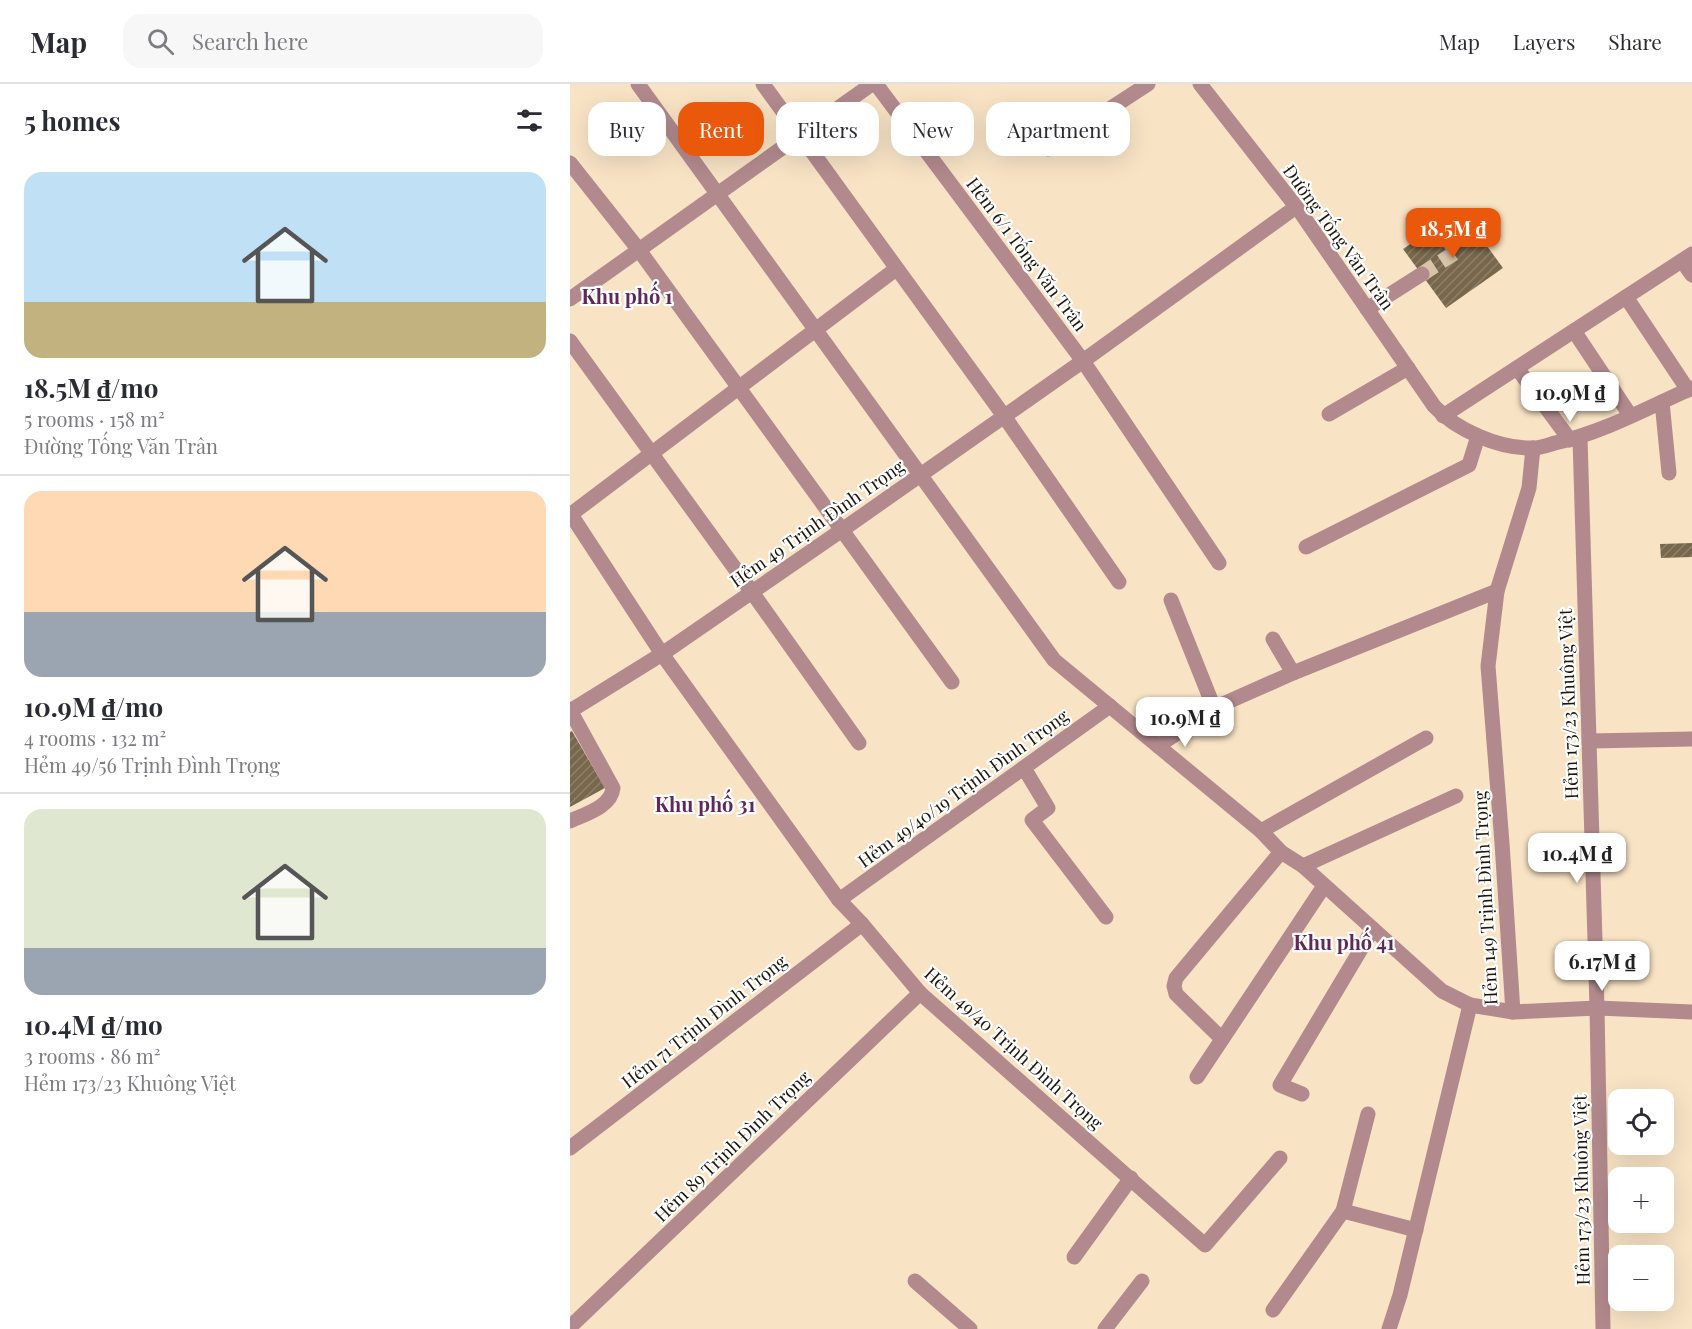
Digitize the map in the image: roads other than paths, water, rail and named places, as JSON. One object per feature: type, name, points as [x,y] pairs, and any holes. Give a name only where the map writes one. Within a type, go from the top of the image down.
[{"type":"street","points":[[638,84],[1054,660],[1261,831],[1281,852],[1303,866],[1442,991],[1470,1005]]},
{"type":"street","points":[[763,84],[776,102]]},
{"type":"street","points":[[848,102],[874,84]]},
{"type":"street","name":"Hẻm 6/1 Tống Văn Trân","points":[[874,84],[1083,361],[1219,563]]},
{"type":"street","points":[[1120,102],[1148,84]]},
{"type":"street","name":"Đường Tống Văn Trân","points":[[1200,84],[1296,207],[1443,416]]},
{"type":"street","points":[[570,299],[776,153]]},
{"type":"street","points":[[816,156],[1004,416],[1119,582]]},
{"type":"street","points":[[570,163],[639,250],[952,682]]},
{"type":"street","name":"Hẻm 49 Trịnh Đình Trọng","points":[[570,711],[662,654],[920,476],[1296,207]]},
{"type":"street","points":[[1626,297],[1690,389],[1575,439],[1533,448],[1507,445],[1478,436],[1443,416],[1626,297],[1687,258],[1692,275]]},
{"type":"street","points":[[570,514],[896,269]]},
{"type":"street","points":[[1366,309],[1422,274]]},
{"type":"street","points":[[1574,331],[1630,415]]},
{"type":"street","points":[[570,341],[859,743]]},
{"type":"street","points":[[1329,414],[1408,368]]},
{"type":"street","points":[[1517,368],[1575,439]]},
{"type":"street","points":[[1662,402],[1669,473]]},
{"type":"street","points":[[1306,547],[1469,465],[1478,436]]},
{"type":"street","name":"Hẻm 173/23 Khuông Việt","points":[[1575,439],[1589,741],[1603,1329]]},
{"type":"street","name":"Hẻm 149 Trịnh Đình Trọng","points":[[1389,1329],[1401,1295],[1470,1005],[1513,1012],[1488,666],[1497,591],[1529,488],[1533,448]]},
{"type":"street","name":"Hẻm 49/40 Trịnh Đình Trọng","points":[[570,514],[662,654],[839,900],[921,993],[1205,1245],[1280,1158]]},
{"type":"street","points":[[1158,746],[1214,708],[1293,673],[1497,591]]},
{"type":"street","points":[[1171,600],[1214,708]]},
{"type":"street","points":[[1273,639],[1293,673]]},
{"type":"street","name":"Hẻm 49/40/19 Trịnh Đình Trọng","points":[[839,900],[1110,706]]},
{"type":"street","points":[[570,711],[613,788],[610,798],[603,805],[570,821]]},
{"type":"street","points":[[1261,831],[1425,738]]},
{"type":"street","points":[[1589,741],[1692,739]]},
{"type":"street","points":[[1024,768],[1048,808],[1032,820],[1106,917]]},
{"type":"street","points":[[1303,866],[1456,796]]},
{"type":"street","points":[[1222,1039],[1176,994],[1174,986],[1176,978],[1281,852]]},
{"type":"street","points":[[1197,1077],[1324,886]]},
{"type":"street","name":"Hẻm 71 Trịnh Đình Trọng","points":[[570,1148],[862,924]]},
{"type":"street","points":[[1302,1094],[1280,1085],[1373,929]]},
{"type":"street","name":"Hẻm 89 Trịnh Đình Trọng","points":[[570,1327],[921,993]]},
{"type":"street","points":[[1513,1012],[1597,1008],[1692,1012]]},
{"type":"street","points":[[1273,1310],[1343,1211],[1368,1114]]},
{"type":"street","points":[[1074,1257],[1131,1178]]},
{"type":"street","points":[[1343,1211],[1416,1230]]},
{"type":"street","points":[[915,1281],[970,1329]]},
{"type":"street","points":[[1105,1329],[1143,1281]]},
{"type":"tunnel","points":[[1422,274],[1456,252],[1438,225]]},
{"type":"district","name":"Khu phố 1","points":[[627,295]]},
{"type":"district","name":"Khu phố 31","points":[[705,803]]},
{"type":"district","name":"Khu phố 41","points":[[1344,941]]}]
